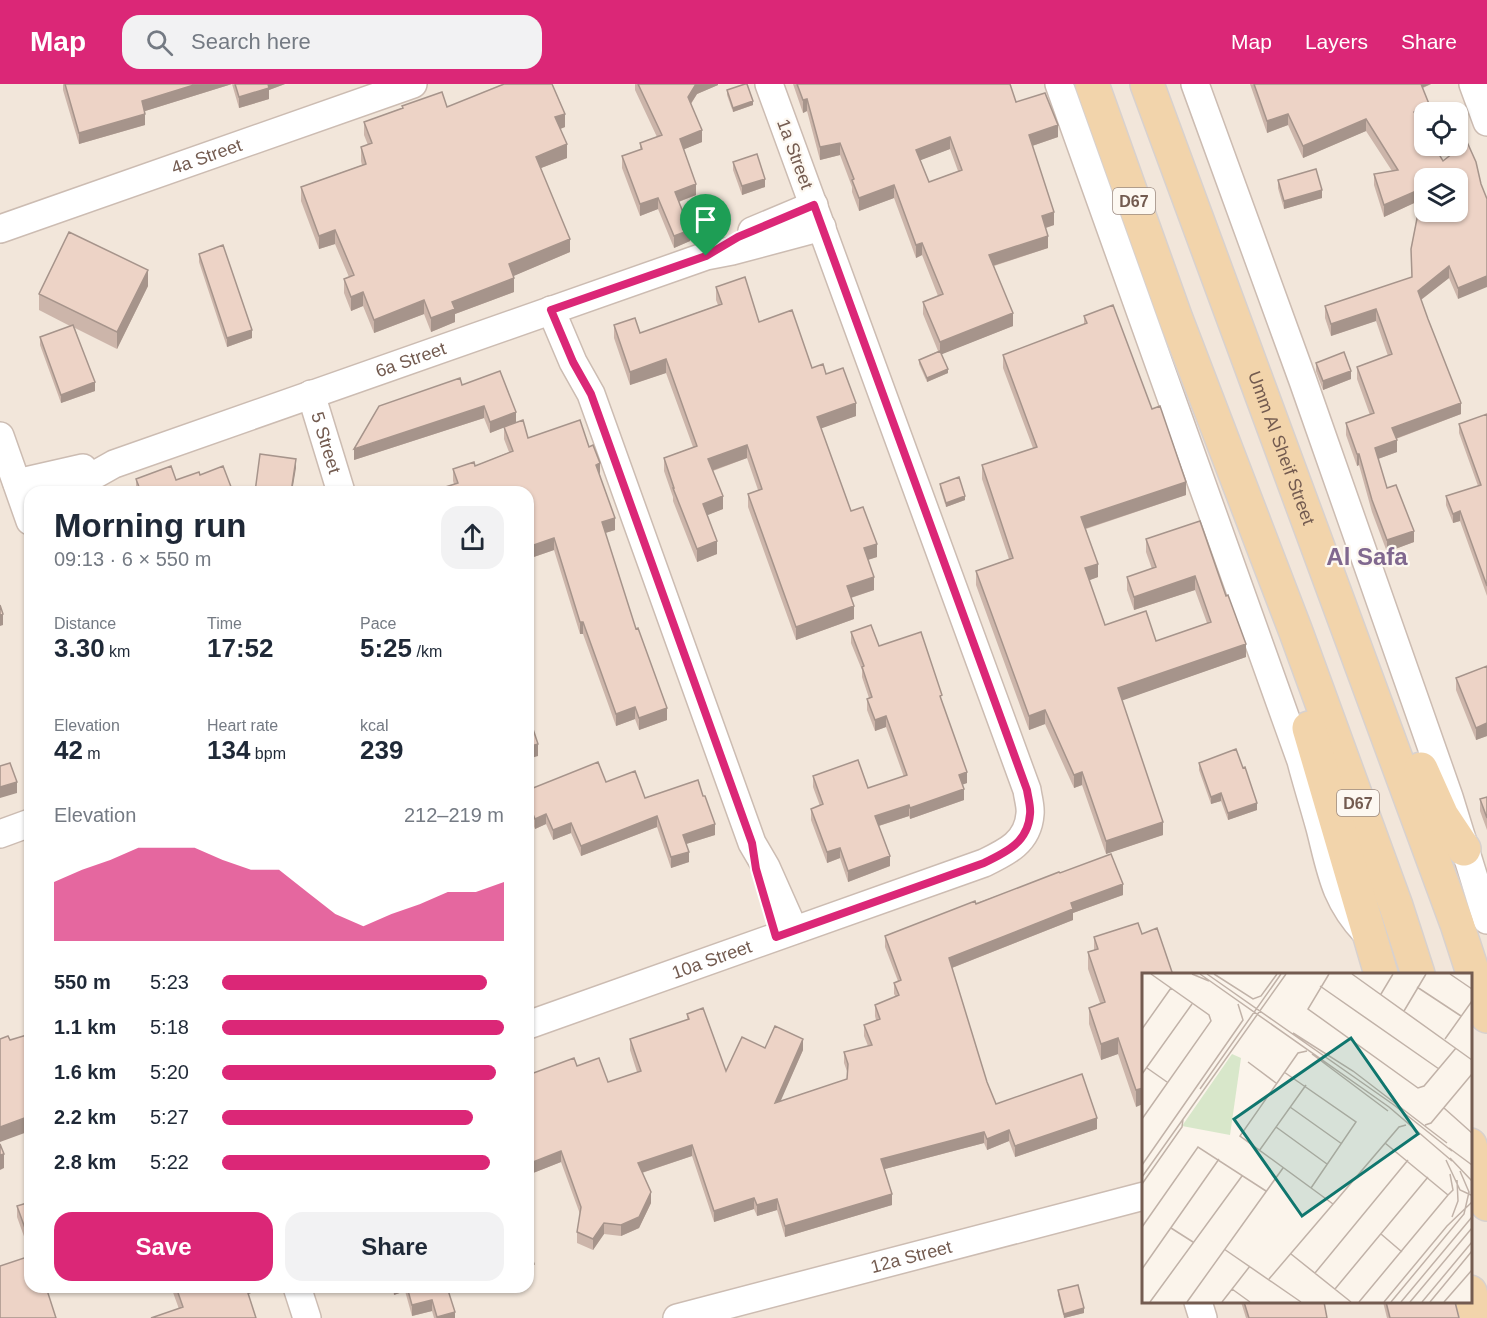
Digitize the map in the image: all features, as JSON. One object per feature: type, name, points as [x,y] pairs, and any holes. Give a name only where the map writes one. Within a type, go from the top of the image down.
[{"type":"main road","name":"D67","points":[[1092,84],[1176,319],[1296,632],[1396,906],[1417,973]]},
{"type":"main road","name":"Umm Al Sheif Street","points":[[1147,84],[1448,902],[1487,1016]]},
{"type":"main road","points":[[1189,201],[1207,216],[1218,236],[1303,446],[1425,780],[1442,816],[1464,849]]},
{"type":"main road","points":[[1296,632],[1294,651],[1298,689],[1380,973]]},
{"type":"main road","points":[[1472,1152],[1486,1199]]},
{"type":"main road","points":[[1472,1299],[1477,1318]]},
{"type":"street","name":"4a Street","points":[[0,229],[413,84]]},
{"type":"street","name":"1a Street","points":[[770,84],[1027,790],[1031,813],[1025,835]]},
{"type":"street","points":[[1059,84],[1301,762],[1333,882],[1355,922],[1371,939]]},
{"type":"street","points":[[1195,84],[1303,381],[1449,797],[1487,920]]},
{"type":"street","points":[[1473,84],[1487,122]]},
{"type":"street","name":"6a Street","points":[[70,486],[114,464],[706,256],[732,251],[818,216]]},
{"type":"street","points":[[560,307],[573,362],[591,394],[752,843],[756,869],[785,934]]},
{"type":"street","name":"5 Street","points":[[301,398],[328,486]]},
{"type":"street","name":"5 Street","points":[[301,398],[338,486]]},
{"type":"street","points":[[0,436],[24,501]]},
{"type":"street","name":"6a Street","points":[[58,486],[97,465],[114,464]]},
{"type":"street","points":[[0,834],[24,825]]},
{"type":"street","name":"10a Street","points":[[534,1017],[785,934],[984,863],[1007,852],[1025,835]]},
{"type":"street","name":"12a Street","points":[[677,1318],[1142,1197]]},
{"type":"street","points":[[299,1293],[307,1318]]},
{"type":"street","points":[[1198,1303],[1203,1318]]},
{"type":"shaded area","points":[[0,84],[1487,84],[1487,1318],[0,1318]]},
{"type":"building","points":[[65,84],[197,84],[142,101],[145,114],[79,133]]},
{"type":"building","points":[[235,84],[268,84],[269,88],[239,97]]},
{"type":"building","points":[[504,84],[552,84],[565,114],[555,117],[567,144],[536,157],[570,239],[509,264],[514,278],[452,302],[455,309],[431,318],[424,300],[374,320],[363,292],[351,297],[344,279],[354,275],[335,230],[319,236],[301,187],[366,164],[361,147],[372,143],[364,122],[442,92],[447,107]]},
{"type":"building","points":[[638,84],[696,84],[688,97],[702,130],[680,139],[696,184],[675,192],[690,230],[674,236],[658,198],[640,204],[622,156],[642,149],[640,143],[662,135]]},
{"type":"building","points":[[747,84],[753,101],[733,108],[727,90]]},
{"type":"building","points":[[797,84],[1010,84],[1016,102],[1045,93],[1058,125],[1029,135],[1054,212],[1042,216],[1048,236],[989,255],[1013,313],[940,342],[923,302],[943,294],[922,243],[916,245],[894,185],[859,198],[840,143],[820,147],[807,99],[803,100]],"holes":[[[950,137],[962,170],[929,182],[916,150]]]},
{"type":"building","points":[[1254,84],[1421,84],[1428,102],[1414,102],[1414,156],[1440,156],[1443,161],[1449,156],[1468,156],[1468,144],[1487,199],[1487,276],[1458,288],[1449,266],[1418,291],[1461,403],[1392,428],[1397,440],[1375,448],[1387,488],[1396,485],[1414,531],[1387,540],[1372,500],[1359,454],[1357,454],[1346,423],[1374,413],[1357,367],[1392,354],[1376,309],[1331,324],[1325,306],[1412,277],[1411,249],[1416,222],[1468,222],[1468,168],[1414,168],[1414,192],[1384,205],[1374,174],[1398,170],[1366,119],[1303,146],[1288,114],[1267,121]]},
{"type":"building","points":[[757,154],[765,179],[742,186],[733,162]]},
{"type":"building","points":[[1316,169],[1322,190],[1284,201],[1278,180]]},
{"type":"building","points":[[69,232],[148,270],[117,332],[39,294]]},
{"type":"building","points":[[223,245],[252,330],[227,338],[199,254]]},
{"type":"building","points":[[745,277],[759,322],[792,310],[812,368],[823,364],[826,374],[843,368],[856,403],[817,417],[851,511],[863,507],[877,544],[864,548],[874,577],[847,586],[854,606],[796,627],[748,494],[762,489],[747,445],[708,459],[723,496],[703,504],[717,541],[697,549],[664,458],[697,446],[666,359],[630,372],[614,325],[635,318],[640,333],[722,304],[716,287]]},
{"type":"building","points":[[1113,305],[1152,409],[1160,406],[1186,482],[1081,517],[1098,564],[1085,568],[1105,625],[1146,611],[1156,641],[1211,622],[1195,576],[1134,597],[1127,577],[1156,567],[1146,539],[1200,521],[1226,596],[1228,595],[1246,644],[1118,688],[1163,822],[1106,841],[1082,772],[1074,775],[1045,710],[1029,716],[976,571],[1013,558],[982,465],[1037,447],[1003,355],[1087,323],[1084,316]]},
{"type":"building","points":[[73,325],[95,382],[61,395],[40,337]]},
{"type":"building","points":[[940,351],[948,369],[927,378],[919,360]]},
{"type":"building","points":[[1344,352],[1351,371],[1323,381],[1316,363]]},
{"type":"building","points":[[500,371],[516,412],[490,422],[484,406],[354,449],[379,406],[460,378],[462,385]]},
{"type":"building","points":[[1487,414],[1487,586],[1460,511],[1453,514],[1446,496],[1481,485],[1459,424]]},
{"type":"building","points":[[523,420],[528,438],[580,420],[589,447],[593,445],[600,463],[596,465],[615,518],[602,522],[636,629],[638,628],[667,708],[639,718],[635,707],[616,714],[583,622],[580,622],[554,538],[534,545],[534,486],[449,486],[458,483],[453,469],[474,462],[475,466],[513,451],[504,427]]},
{"type":"building","points":[[260,454],[296,459],[292,486],[256,486]]},
{"type":"building","points":[[171,466],[176,480],[199,472],[200,475],[223,466],[231,486],[139,486],[136,479]]},
{"type":"building","points":[[959,477],[965,496],[946,503],[940,484]]},
{"type":"building","points":[[871,625],[879,646],[921,632],[942,695],[940,696],[967,772],[959,775],[964,789],[910,808],[909,805],[875,816],[890,856],[848,871],[840,848],[827,852],[811,809],[823,804],[813,776],[858,760],[868,788],[907,775],[886,716],[875,720],[867,699],[872,697],[862,667],[864,666],[851,632]]},
{"type":"building","points":[[1487,666],[1487,723],[1476,728],[1456,678]]},
{"type":"building","points":[[534,732],[538,744],[534,745]]},
{"type":"building","points":[[1236,749],[1243,768],[1245,767],[1257,803],[1228,813],[1221,793],[1211,797],[1199,763]]},
{"type":"building","points":[[598,762],[606,782],[635,771],[645,798],[698,780],[715,824],[683,835],[689,852],[671,857],[657,816],[581,846],[571,823],[553,830],[546,814],[535,819],[534,788]]},
{"type":"building","points":[[10,763],[17,782],[0,787],[0,766]]},
{"type":"building","points":[[1487,797],[1487,818],[1480,799]]},
{"type":"building","points":[[1111,854],[1123,884],[1071,903],[1073,909],[949,958],[987,1082],[996,1104],[1082,1074],[1097,1118],[1015,1146],[1009,1130],[987,1139],[984,1132],[881,1159],[892,1194],[785,1226],[777,1199],[757,1205],[754,1198],[714,1211],[692,1145],[638,1163],[651,1192],[639,1217],[621,1225],[604,1223],[593,1239],[577,1232],[581,1207],[561,1151],[534,1162],[534,1073],[574,1058],[577,1066],[599,1058],[608,1082],[641,1071],[630,1039],[689,1019],[687,1014],[703,1008],[726,1071],[742,1037],[765,1048],[775,1026],[803,1039],[775,1103],[847,1079],[848,1064],[844,1052],[872,1045],[864,1025],[880,1019],[875,1005],[899,995],[894,983],[901,980],[885,936],[975,901],[976,904]]},
{"type":"building","points":[[1138,923],[1142,934],[1157,928],[1172,973],[1142,973],[1142,1088],[1136,1090],[1118,1038],[1101,1044],[1089,1008],[1105,1002],[1088,952],[1098,949],[1094,937]]},
{"type":"building","points":[[8,1036],[10,1040],[24,1036],[24,1118],[0,1127],[0,1039]]},
{"type":"building","points":[[24,1204],[24,1225],[17,1206]]},
{"type":"building","points":[[24,1258],[24,1293],[48,1293],[56,1318],[0,1318],[0,1266]]},
{"type":"building","points":[[1078,1285],[1084,1308],[1064,1314],[1058,1290]]},
{"type":"building","points":[[178,1293],[248,1293],[256,1318],[151,1318],[183,1307]]},
{"type":"building","points":[[409,1293],[449,1293],[455,1312],[437,1317],[432,1300],[412,1305]]},
{"type":"building","points":[[1244,1303],[1324,1303],[1327,1318],[1249,1318]]},
{"type":"building","points":[[1386,1303],[1455,1303],[1459,1318],[1390,1318]]},
{"type":"district","name":"Al Safa","points":[[1367,557]]},
{"type":"route","points":[[814,205],[1027,790],[1031,813],[1025,835],[1007,852],[984,863],[776,937],[756,869],[752,843],[591,394],[573,362],[551,310],[706,256],[738,237],[814,205]]}]
